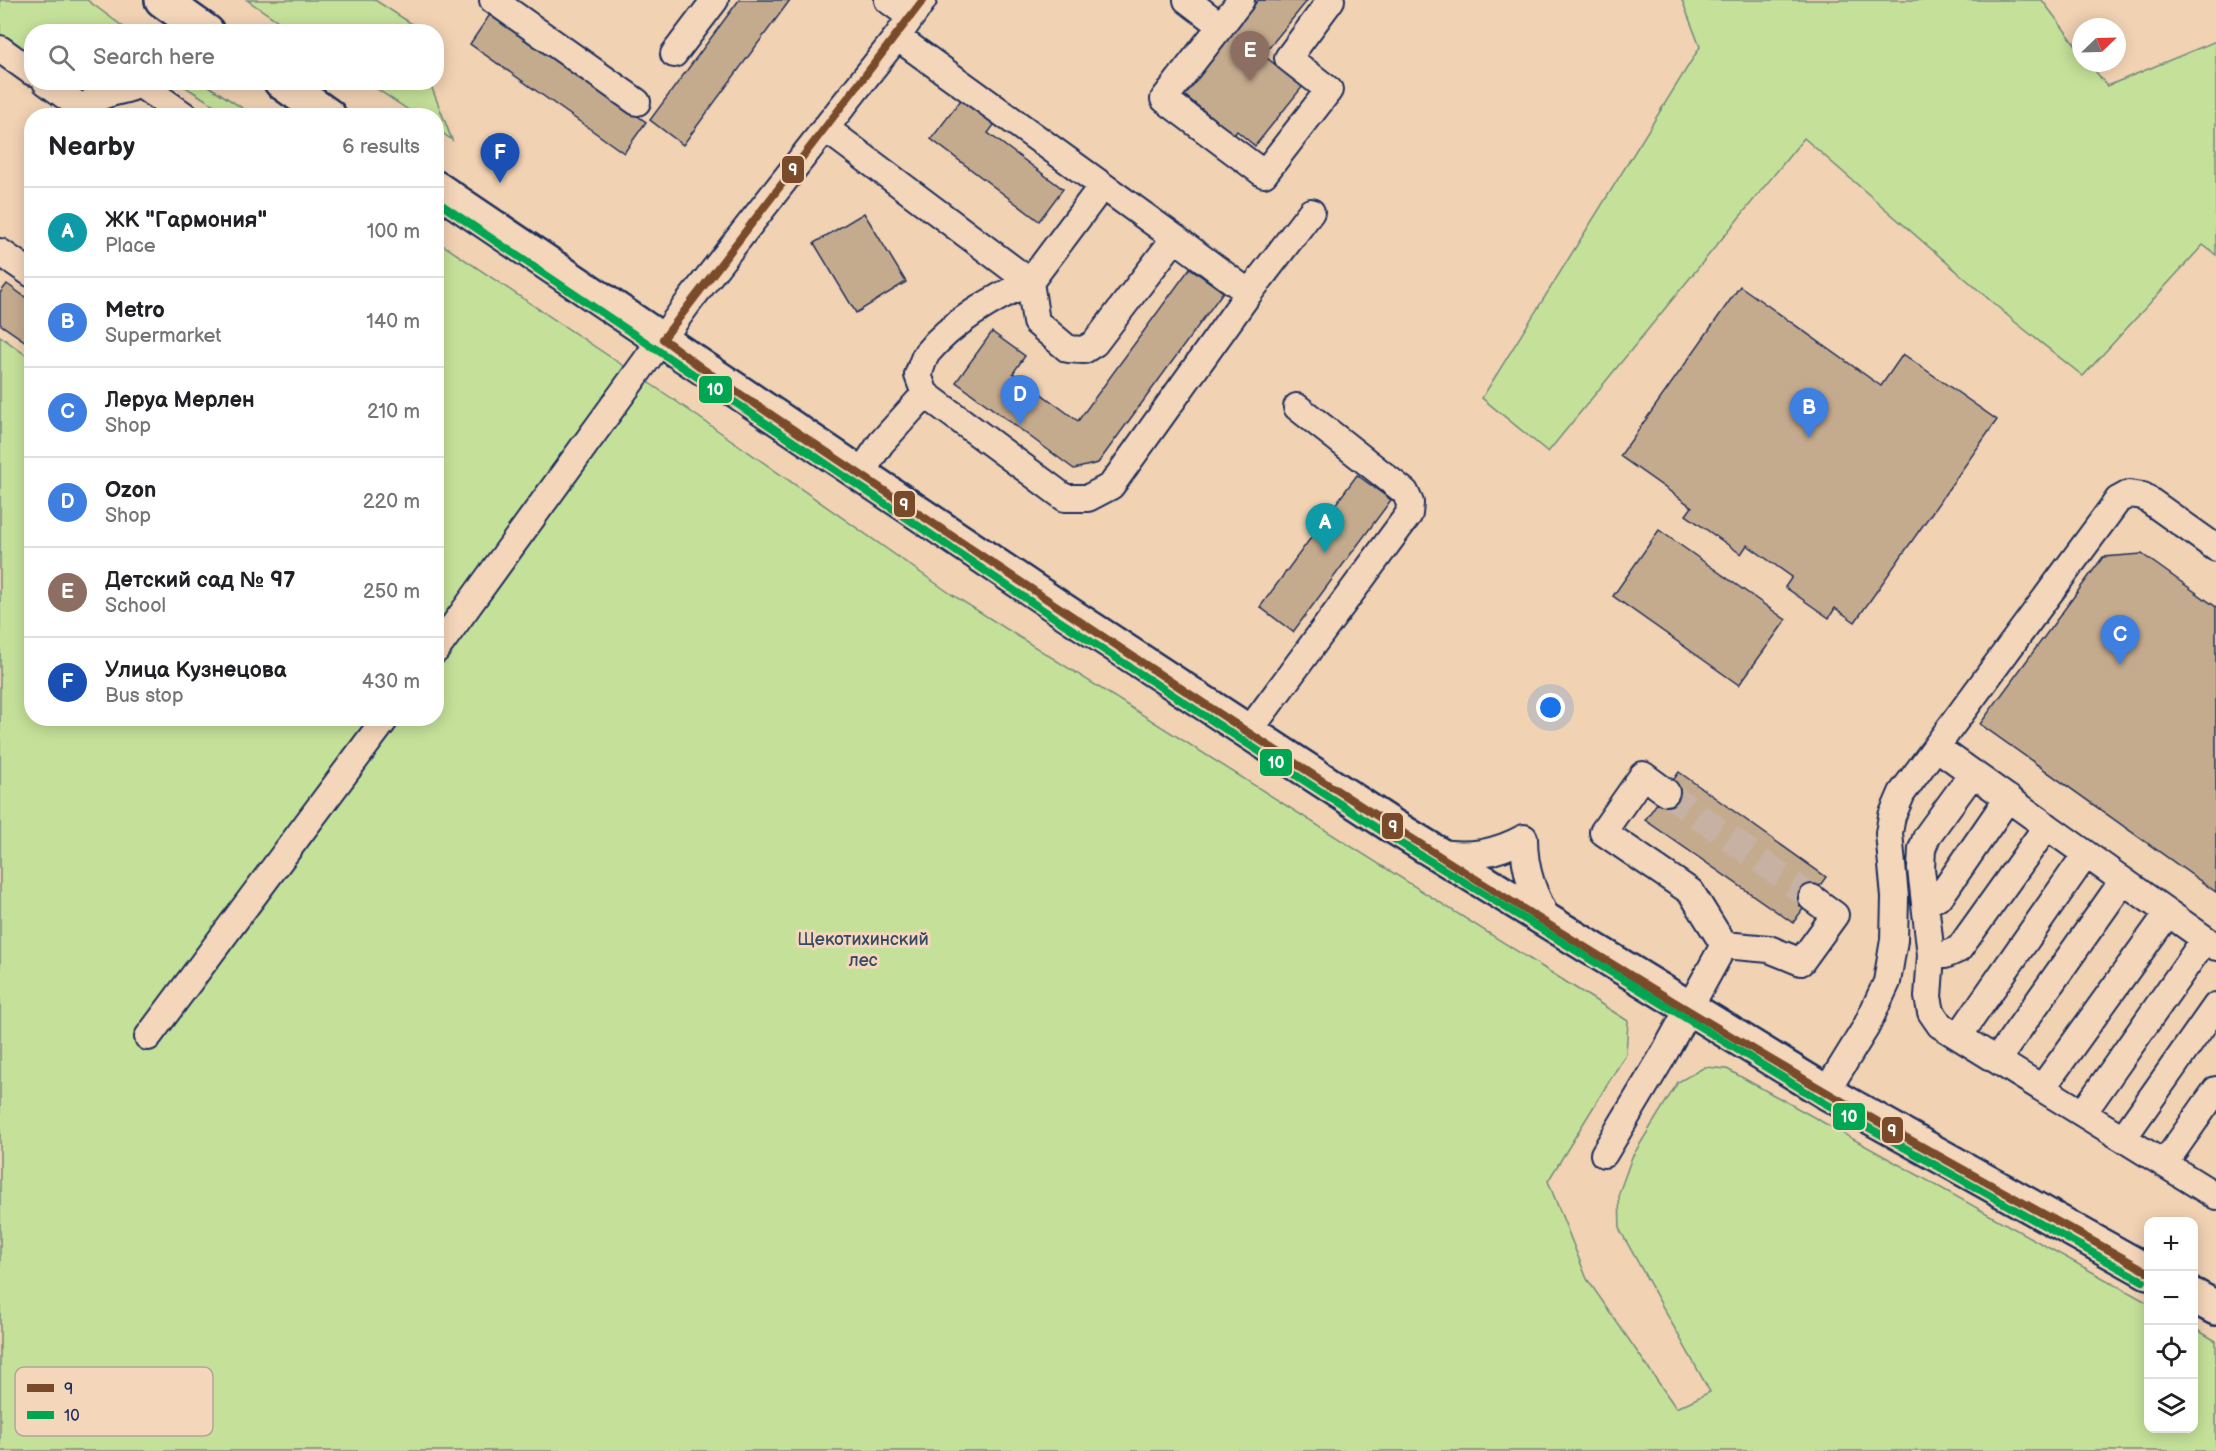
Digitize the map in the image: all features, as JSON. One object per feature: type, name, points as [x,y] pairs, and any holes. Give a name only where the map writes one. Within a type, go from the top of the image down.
[{"type":"main road","points":[[162,0],[189,24]]},
{"type":"main road","points":[[292,90],[318,108]]},
{"type":"main road","points":[[444,193],[860,474],[1436,853],[1826,1092],[2146,1271]]},
{"type":"main road","points":[[2198,1299],[2216,1308]]},
{"type":"street","points":[[493,0],[637,102]]},
{"type":"street","points":[[674,54],[715,0]]},
{"type":"street","points":[[888,0],[1102,186],[1249,293]]},
{"type":"street","points":[[1187,0],[1221,26]]},
{"type":"street","points":[[1241,0],[1164,99],[1264,174],[1329,90],[1288,58],[1330,0]]},
{"type":"street","points":[[444,639],[663,339],[910,18]]},
{"type":"street","points":[[2,56],[24,68]]},
{"type":"street","points":[[55,90],[76,108]]},
{"type":"street","points":[[86,108],[98,97],[116,90]]},
{"type":"street","points":[[149,90],[174,108]]},
{"type":"street","points":[[825,128],[1030,282],[1036,322],[1068,349],[1084,351],[1095,343],[1175,238]]},
{"type":"street","points":[[1102,186],[1030,282],[997,296],[956,327],[926,354],[918,375],[925,394],[1065,498],[1088,498],[1111,486],[1249,293],[1311,212]]},
{"type":"street","points":[[0,252],[24,268]]},
{"type":"street","points":[[860,474],[881,443],[925,394]]},
{"type":"street","points":[[1249,731],[1409,514],[1410,503],[1405,492],[1297,407]]},
{"type":"street","points":[[1826,1092],[1866,1027],[1887,982],[1894,940],[1895,897],[1889,833],[1892,816],[1902,794],[2118,500],[2128,494],[2143,496],[2216,548]]},
{"type":"street","points":[[148,1037],[380,726]]},
{"type":"street","points":[[1936,747],[2210,943],[2083,1113]]},
{"type":"street","points":[[1973,773],[1927,836],[1922,849],[1921,869],[1931,955],[1928,997],[1931,1012],[1940,1024],[2164,1164],[2212,1185]]},
{"type":"street","points":[[1666,792],[1643,775],[1603,832],[1691,892],[1724,945]]},
{"type":"street","points":[[1926,904],[1942,894],[2008,798]]},
{"type":"street","points":[[1931,955],[1945,955],[1959,949],[2047,826]]},
{"type":"street","points":[[1436,853],[1460,856],[1487,854],[1524,838],[1524,860],[1530,883],[1551,925]]},
{"type":"street","points":[[1959,1036],[2086,854]]},
{"type":"street","points":[[1997,1060],[2123,881]]},
{"type":"street","points":[[1724,945],[1769,949],[1801,962],[1835,915],[1812,898]]},
{"type":"street","points":[[2042,1088],[2168,913]]},
{"type":"street","points":[[1604,1154],[1661,1059],[1724,945]]},
{"type":"street","points":[[2123,1138],[2216,1006]]},
{"type":"street","points":[[2164,1164],[2216,1090]]},
{"type":"green space","points":[[0,0],[87,0],[120,24],[24,24],[24,50],[0,34]]},
{"type":"green space","points":[[247,0],[375,0],[412,24],[283,24]]},
{"type":"green space","points":[[1682,0],[2042,0],[2072,40],[2072,72],[2096,72],[2107,86],[2216,41],[2216,255],[2203,245],[2083,376],[2015,322],[1804,138],[1548,452],[1482,398],[1700,47]]},
{"type":"green space","points":[[190,90],[215,90],[242,108],[217,107]]},
{"type":"green space","points":[[378,90],[433,90],[440,108],[406,108]]},
{"type":"green space","points":[[444,119],[452,140],[444,134]]},
{"type":"green space","name":"Щекотихинский лес","points":[[444,246],[670,397],[951,594],[1628,1021],[1626,1054],[1548,1181],[1587,1279],[1676,1408],[1710,1392],[1620,1230],[1619,1193],[1632,1157],[1678,1082],[1705,1067],[1727,1069],[2144,1301],[2144,1433],[2198,1433],[2198,1330],[2216,1341],[2216,1451],[0,1451],[0,336],[24,354],[24,726],[444,726]]},
{"type":"building","points":[[739,0],[790,0],[683,145],[650,120]]},
{"type":"building","points":[[1258,0],[1307,1],[1263,55],[1303,86],[1255,146],[1237,131],[1234,135],[1183,94]]},
{"type":"building","points":[[491,13],[646,122],[624,153],[470,44]]},
{"type":"building","points":[[964,96],[997,121],[988,133],[1063,189],[1039,221],[931,139]]},
{"type":"building","points":[[864,213],[906,282],[856,313],[814,243]]},
{"type":"building","points":[[1190,268],[1223,292],[1098,463],[1074,469],[956,382],[992,332],[1025,356],[1013,373],[1078,421]]},
{"type":"building","points":[[7,284],[24,296],[24,340],[0,324],[0,293]]},
{"type":"building","points":[[1740,286],[1881,386],[1903,354],[1997,420],[1855,622],[1835,608],[1829,618],[1785,587],[1792,577],[1747,545],[1741,554],[1686,515],[1692,507],[1620,456]]},
{"type":"building","points":[[1357,475],[1391,500],[1293,632],[1260,607]]},
{"type":"building","points":[[1659,530],[1786,620],[1739,685],[1613,596]]},
{"type":"building","points":[[2142,554],[2216,607],[2216,892],[1980,724],[2103,557]]},
{"type":"building","points":[[1679,772],[1826,877],[1793,923],[1645,820]]},
{"type":"tunnel","points":[[1666,792],[1812,898]]},
{"type":"transit line","name":"9","points":[[663,339],[923,0]]},
{"type":"transit line","name":"10","points":[[444,206],[1058,620],[1386,834],[1821,1101],[2143,1281]]},
{"type":"transit line","name":"9","points":[[663,339],[703,369],[1119,648],[1540,919],[1682,1007],[1826,1092],[2146,1271]]},
{"type":"place","name":"Детский сад № 97","points":[[1250,81]]},
{"type":"place","name":"Улица Кузнецова","points":[[500,183]]},
{"type":"place","name":"Ozon","points":[[1020,425]]},
{"type":"place","name":"Metro","points":[[1809,438]]},
{"type":"place","name":"ЖК \"Гармония\"","points":[[1325,553]]},
{"type":"place","name":"Леруа Мерлен","points":[[2120,665]]}]
